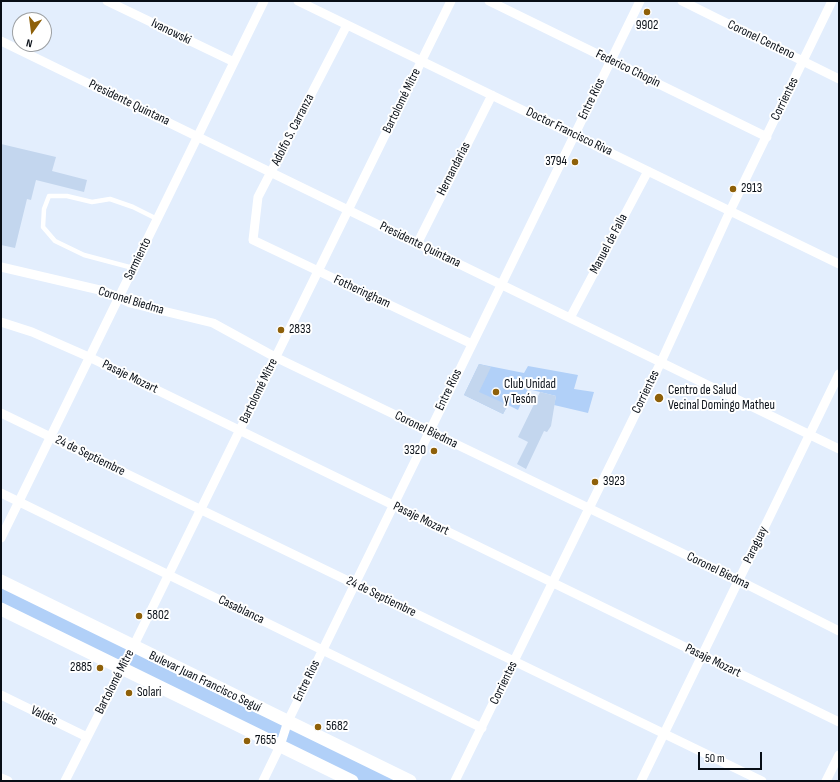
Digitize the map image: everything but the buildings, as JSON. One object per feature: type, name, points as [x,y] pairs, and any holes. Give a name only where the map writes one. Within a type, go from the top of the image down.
[{"type":"main road","name":"Bulevar Juan Francisco Seguí","points":[[1,581],[133,647],[410,781]]},
{"type":"main road","name":"Bulevar Juan Francisco Seguí","points":[[1,609],[352,781]]},
{"type":"street","name":"Ivanowski","points":[[108,1],[234,62]]},
{"type":"street","name":"Sarmiento","points":[[1,538],[264,1]]},
{"type":"street","name":"Doctor Francisco Riva","points":[[298,1],[839,264]]},
{"type":"street","name":"Bartolomé Mitre","points":[[65,781],[201,510],[451,1]]},
{"type":"street","name":"Federico Chopin","points":[[489,1],[767,137]]},
{"type":"street","name":"Entre Ríos","points":[[263,781],[280,746],[288,721],[640,1]]},
{"type":"street","name":"Coronel Centeno","points":[[682,1],[839,79]]},
{"type":"street","name":"Corrientes","points":[[456,781],[661,362],[730,211],[832,1]]},
{"type":"street","name":"Adolfo S. Carranza","points":[[253,240],[258,197],[272,173],[346,25]]},
{"type":"street","name":"Presidente Quintana","points":[[1,41],[839,449]]},
{"type":"street","name":"Hernandarias","points":[[417,244],[492,95]]},
{"type":"street","name":"Manuel de Falla","points":[[570,318],[648,171]]},
{"type":"street","name":"Fotheringham","points":[[253,240],[472,344]]},
{"type":"street","name":"Coronel Biedma","points":[[1,267],[104,291],[130,303],[213,323],[275,357],[738,580],[839,631]]},
{"type":"street","name":"Pasaje Mozart","points":[[1,322],[32,332],[89,357],[839,722]]},
{"type":"street","name":"Paraguay","points":[[641,781],[839,374]]},
{"type":"street","name":"24 de Septiembre","points":[[1,413],[762,781]]},
{"type":"street","name":"Casablanca","points":[[1,493],[482,728]]},
{"type":"street","name":"Valdés","points":[[1,695],[87,737]]},
{"type":"street","points":[[826,781],[839,755]]},
{"type":"street","points":[[1,778],[8,781]]},
{"type":"lane","points":[[133,268],[84,255],[55,241],[43,227],[44,208],[49,196],[67,196],[92,202],[110,199],[133,207],[157,220]]},
{"type":"shaded area","points":[[479,364],[524,373],[528,366],[578,375],[574,389],[594,392],[588,413],[554,405],[556,396],[528,389],[518,410],[508,405],[503,414],[464,395]]},
{"type":"shaded area","points":[[1,581],[410,781],[352,781],[1,609]]},
{"type":"place","name":"9902","points":[[647,12]]},
{"type":"place","name":"3794","points":[[575,162]]},
{"type":"place","name":"2913","points":[[733,189]]},
{"type":"place","name":"2833","points":[[281,330]]},
{"type":"place","name":"Club Unidad y Tesón","points":[[496,392]]},
{"type":"place","name":"Centro de Salud Vecinal Domingo Matheu","points":[[659,398]]},
{"type":"place","name":"3320","points":[[434,451]]},
{"type":"place","name":"3923","points":[[595,482]]},
{"type":"place","name":"5802","points":[[139,616]]},
{"type":"place","name":"2885","points":[[100,668]]},
{"type":"place","name":"Solari","points":[[129,693]]},
{"type":"place","name":"5682","points":[[318,727]]},
{"type":"place","name":"7655","points":[[247,741]]}]
